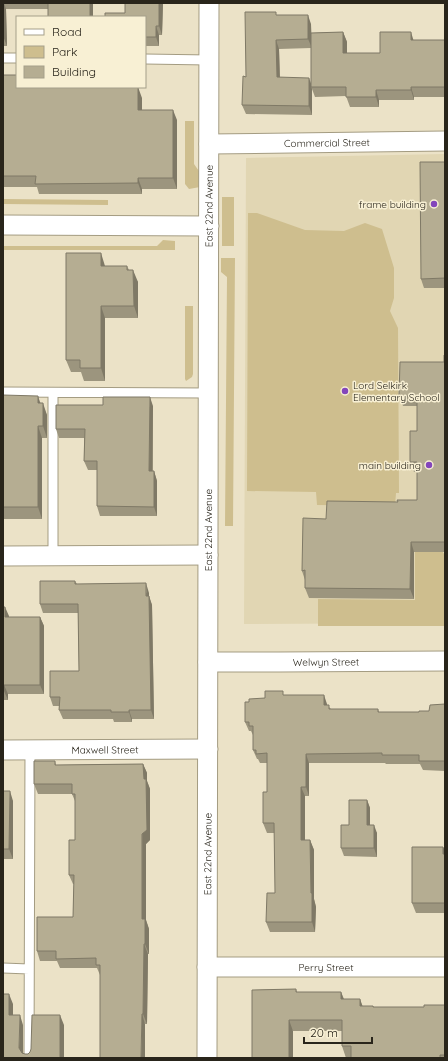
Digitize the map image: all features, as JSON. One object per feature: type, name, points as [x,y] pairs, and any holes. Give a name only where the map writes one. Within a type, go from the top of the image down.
[{"type":"street","name":"East 22nd Avenue","points":[[207,1058],[209,3]]},
{"type":"street","name":"Commercial Street","points":[[209,144],[445,141]]},
{"type":"street","points":[[3,225],[209,226]]},
{"type":"street","points":[[3,556],[208,555]]},
{"type":"street","name":"Welwyn Street","points":[[208,662],[445,660]]},
{"type":"street","name":"Maxwell Street","points":[[3,750],[208,749]]},
{"type":"street","name":"Perry Street","points":[[207,967],[445,967]]},
{"type":"lane","points":[[3,58],[16,58]]},
{"type":"lane","points":[[146,59],[209,60]]},
{"type":"lane","points":[[3,392],[208,393]]},
{"type":"lane","points":[[53,393],[53,556]]},
{"type":"lane","points":[[29,1058],[30,750]]},
{"type":"lane","points":[[3,968],[29,968]]},
{"type":"shaded area","name":"Lord Selkirk Elementary School","points":[[445,154],[445,623],[244,624],[246,158]]},
{"type":"green space","points":[[185,121],[194,121],[194,164],[201,174],[200,187],[189,189],[185,184]]},
{"type":"green space","points":[[222,197],[234,197],[234,246],[222,246]]},
{"type":"green space","points":[[3,199],[108,200],[108,205],[3,204]]},
{"type":"green space","points":[[248,213],[257,213],[305,230],[344,231],[365,223],[382,229],[394,268],[394,298],[390,311],[398,328],[399,493],[396,493],[395,506],[317,505],[316,492],[247,491]]},
{"type":"green space","points":[[163,240],[175,241],[175,250],[3,250],[3,246],[157,246]]},
{"type":"green space","points":[[221,258],[235,258],[233,526],[225,526],[227,277],[221,272]]},
{"type":"green space","points":[[185,306],[193,306],[193,374],[192,377],[186,381],[185,379]]},
{"type":"green space","points":[[415,546],[443,546],[443,553],[445,554],[445,626],[318,626],[318,599],[415,600]]},
{"type":"building","points":[[48,3],[90,3],[90,16],[48,16]]},
{"type":"building","points":[[125,3],[159,3],[159,26],[156,26],[156,37],[146,37],[146,16],[105,16],[105,13],[125,13]]},
{"type":"building","points":[[245,12],[276,12],[276,15],[308,15],[308,39],[276,40],[277,77],[309,78],[309,106],[242,105],[243,76],[246,77]]},
{"type":"building","points":[[343,32],[343,53],[380,53],[380,32],[411,32],[411,40],[445,40],[445,87],[411,87],[411,90],[376,90],[376,97],[346,97],[346,87],[311,87],[311,33]]},
{"type":"building","points":[[3,75],[16,75],[16,88],[138,88],[138,110],[173,110],[173,178],[138,178],[138,183],[35,184],[36,176],[3,176]]},
{"type":"building","name":"frame building","points":[[420,162],[445,162],[445,278],[421,279]]},
{"type":"building","points":[[66,253],[101,253],[101,266],[127,266],[127,270],[133,270],[134,306],[101,306],[101,368],[80,368],[80,360],[66,360]]},
{"type":"building","points":[[444,355],[445,542],[411,542],[410,589],[305,588],[305,570],[302,571],[303,518],[326,519],[327,501],[398,502],[397,500],[417,500],[417,462],[410,462],[410,431],[417,431],[417,396],[399,396],[400,362],[444,362]]},
{"type":"building","points":[[3,395],[38,396],[38,403],[43,403],[43,426],[38,426],[38,507],[3,507]]},
{"type":"building","points":[[103,397],[150,397],[149,471],[154,471],[154,507],[97,506],[97,461],[84,461],[85,429],[56,429],[56,405],[103,405]]},
{"type":"building","points":[[40,581],[75,581],[75,584],[146,583],[146,596],[149,596],[151,710],[111,712],[111,710],[59,710],[60,697],[50,697],[50,671],[79,671],[78,604],[40,604]]},
{"type":"building","points":[[3,607],[5,607],[5,617],[40,617],[40,685],[4,685],[3,691]]},
{"type":"building","points":[[265,691],[283,691],[283,695],[324,695],[324,705],[329,705],[329,709],[378,709],[378,712],[419,712],[429,711],[430,705],[445,704],[445,761],[419,761],[419,755],[382,755],[382,753],[306,754],[306,787],[301,787],[301,840],[310,840],[312,922],[266,922],[267,893],[275,893],[274,823],[263,823],[263,792],[267,792],[267,753],[256,754],[256,750],[253,750],[253,726],[249,726],[249,722],[245,722],[245,702],[249,702],[249,699],[265,698]]},
{"type":"building","points":[[34,761],[55,761],[55,765],[143,764],[144,779],[146,779],[147,830],[142,834],[142,919],[145,919],[145,944],[141,1058],[100,1058],[100,965],[96,965],[96,958],[56,959],[56,951],[37,951],[37,917],[73,917],[74,875],[69,875],[69,840],[75,840],[75,794],[72,794],[72,784],[34,784]]},
{"type":"building","points":[[3,791],[10,791],[9,849],[3,849]]},
{"type":"building","points":[[349,800],[367,800],[367,825],[374,825],[374,848],[341,848],[341,825],[349,825]]},
{"type":"building","points":[[412,847],[443,847],[443,854],[445,854],[445,903],[412,903]]},
{"type":"building","points":[[296,989],[296,992],[341,992],[341,999],[360,999],[360,1006],[424,1007],[424,1005],[445,1005],[445,1055],[440,1055],[440,1058],[351,1058],[351,1046],[342,1046],[342,1020],[289,1020],[289,1058],[252,1058],[252,990]]},
{"type":"building","points":[[3,994],[9,994],[9,1015],[20,1015],[19,1048],[22,1053],[28,1054],[31,1049],[32,1015],[60,1015],[60,1058],[3,1058]]},
{"type":"place","name":"frame building","points":[[434,204]]},
{"type":"place","name":"Lord Selkirk Elementary School","points":[[345,391]]},
{"type":"place","name":"main building","points":[[429,465]]}]
